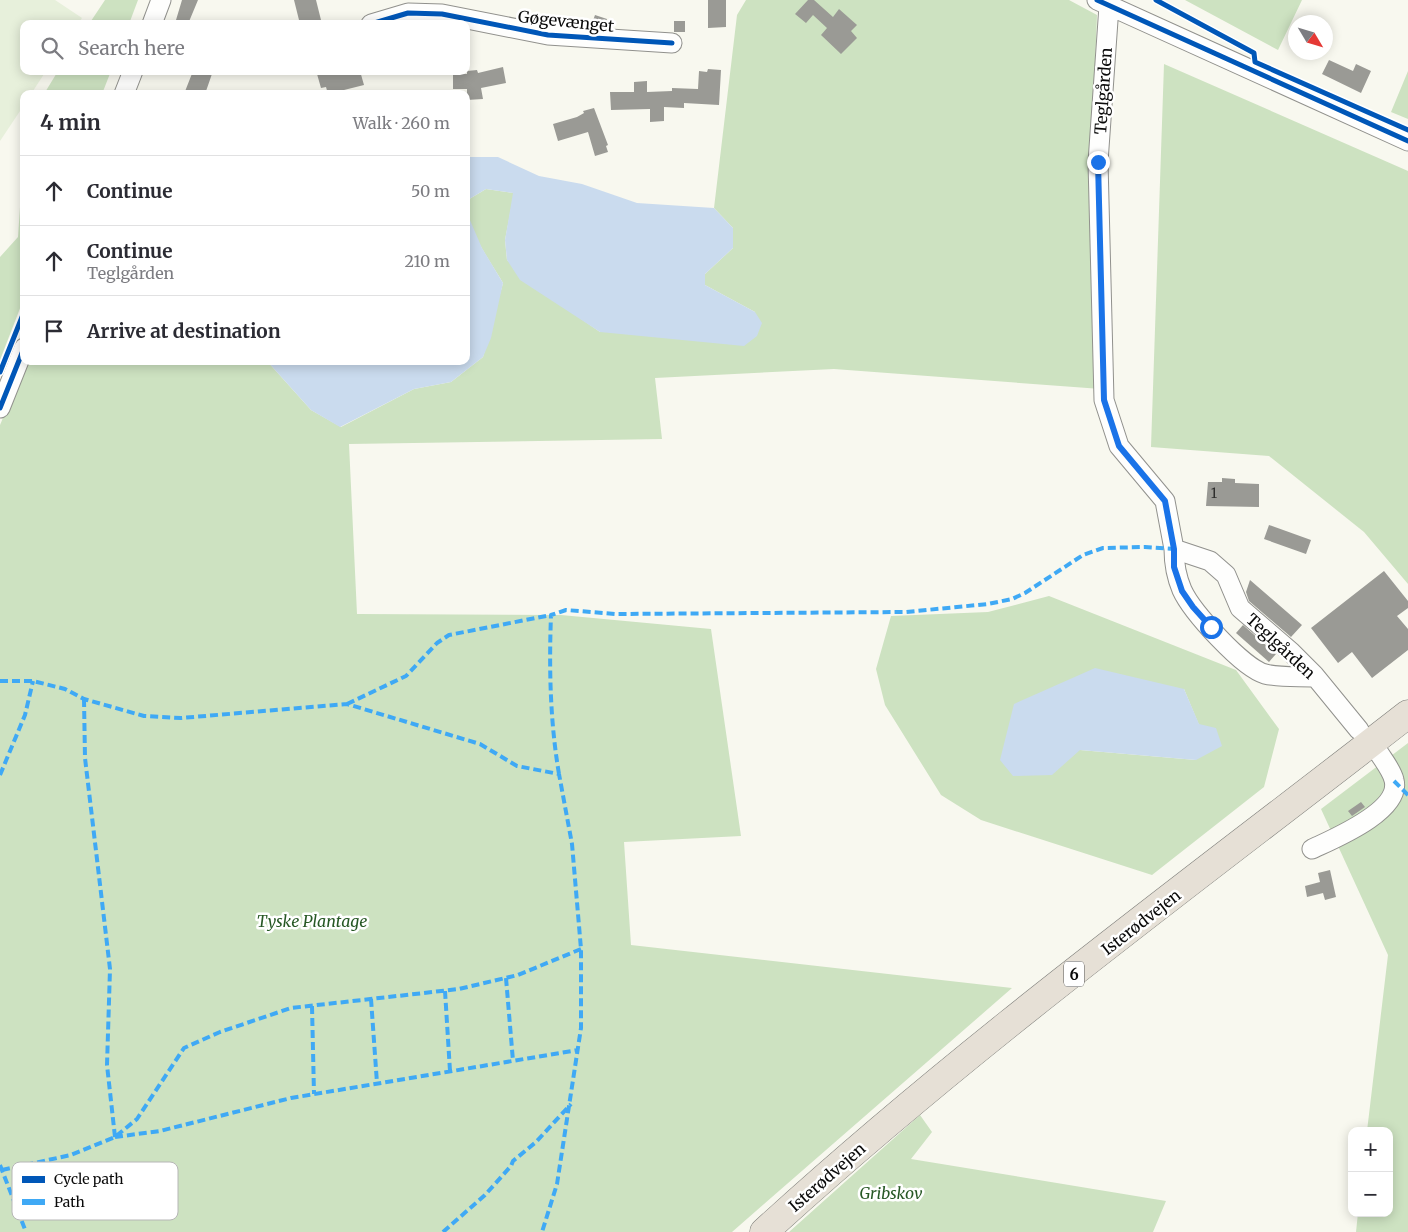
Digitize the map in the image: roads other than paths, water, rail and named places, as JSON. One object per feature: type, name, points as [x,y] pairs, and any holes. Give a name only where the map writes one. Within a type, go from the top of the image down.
[{"type":"highway","name":"Isterødvejen","points":[[764,1232],[809,1191],[985,1044],[1403,716]]},
{"type":"street","points":[[154,20],[161,0]]},
{"type":"street","points":[[1103,3],[1408,141]]},
{"type":"street","name":"Teglgården","points":[[1103,3],[1098,162],[1104,400],[1119,446],[1165,501],[1174,549],[1210,561],[1226,575],[1240,608],[1291,652],[1315,677],[1359,730]]},
{"type":"street","name":"Gøgevænget","points":[[384,20],[408,13],[442,14],[548,35],[672,43]]},
{"type":"street","points":[[126,90],[131,75]]},
{"type":"street","points":[[0,408],[20,358]]},
{"type":"street","points":[[1174,549],[1174,567],[1182,591],[1193,607],[1236,656],[1248,666],[1265,674],[1315,677]]},
{"type":"street","points":[[1312,849],[1356,828],[1384,808],[1393,791],[1394,781],[1379,752]]},
{"type":"water","points":[[470,157],[498,157],[539,176],[582,184],[637,203],[714,208],[733,228],[733,248],[705,274],[705,285],[755,312],[762,323],[757,336],[744,346],[600,332],[520,280],[507,260],[505,240],[513,193],[486,189],[470,199]]},
{"type":"water","points":[[470,220],[482,248],[503,283],[491,338],[483,357],[451,382],[414,389],[340,427],[311,410],[271,365],[470,365]]},
{"type":"water","points":[[1095,668],[1184,689],[1199,724],[1216,728],[1222,746],[1196,760],[1080,750],[1052,775],[1013,776],[1000,760],[1014,704]]},
{"type":"park label","name":"Tyske Plantage","points":[[312,921]]},
{"type":"park label","name":"Gribskov","points":[[891,1193]]}]
